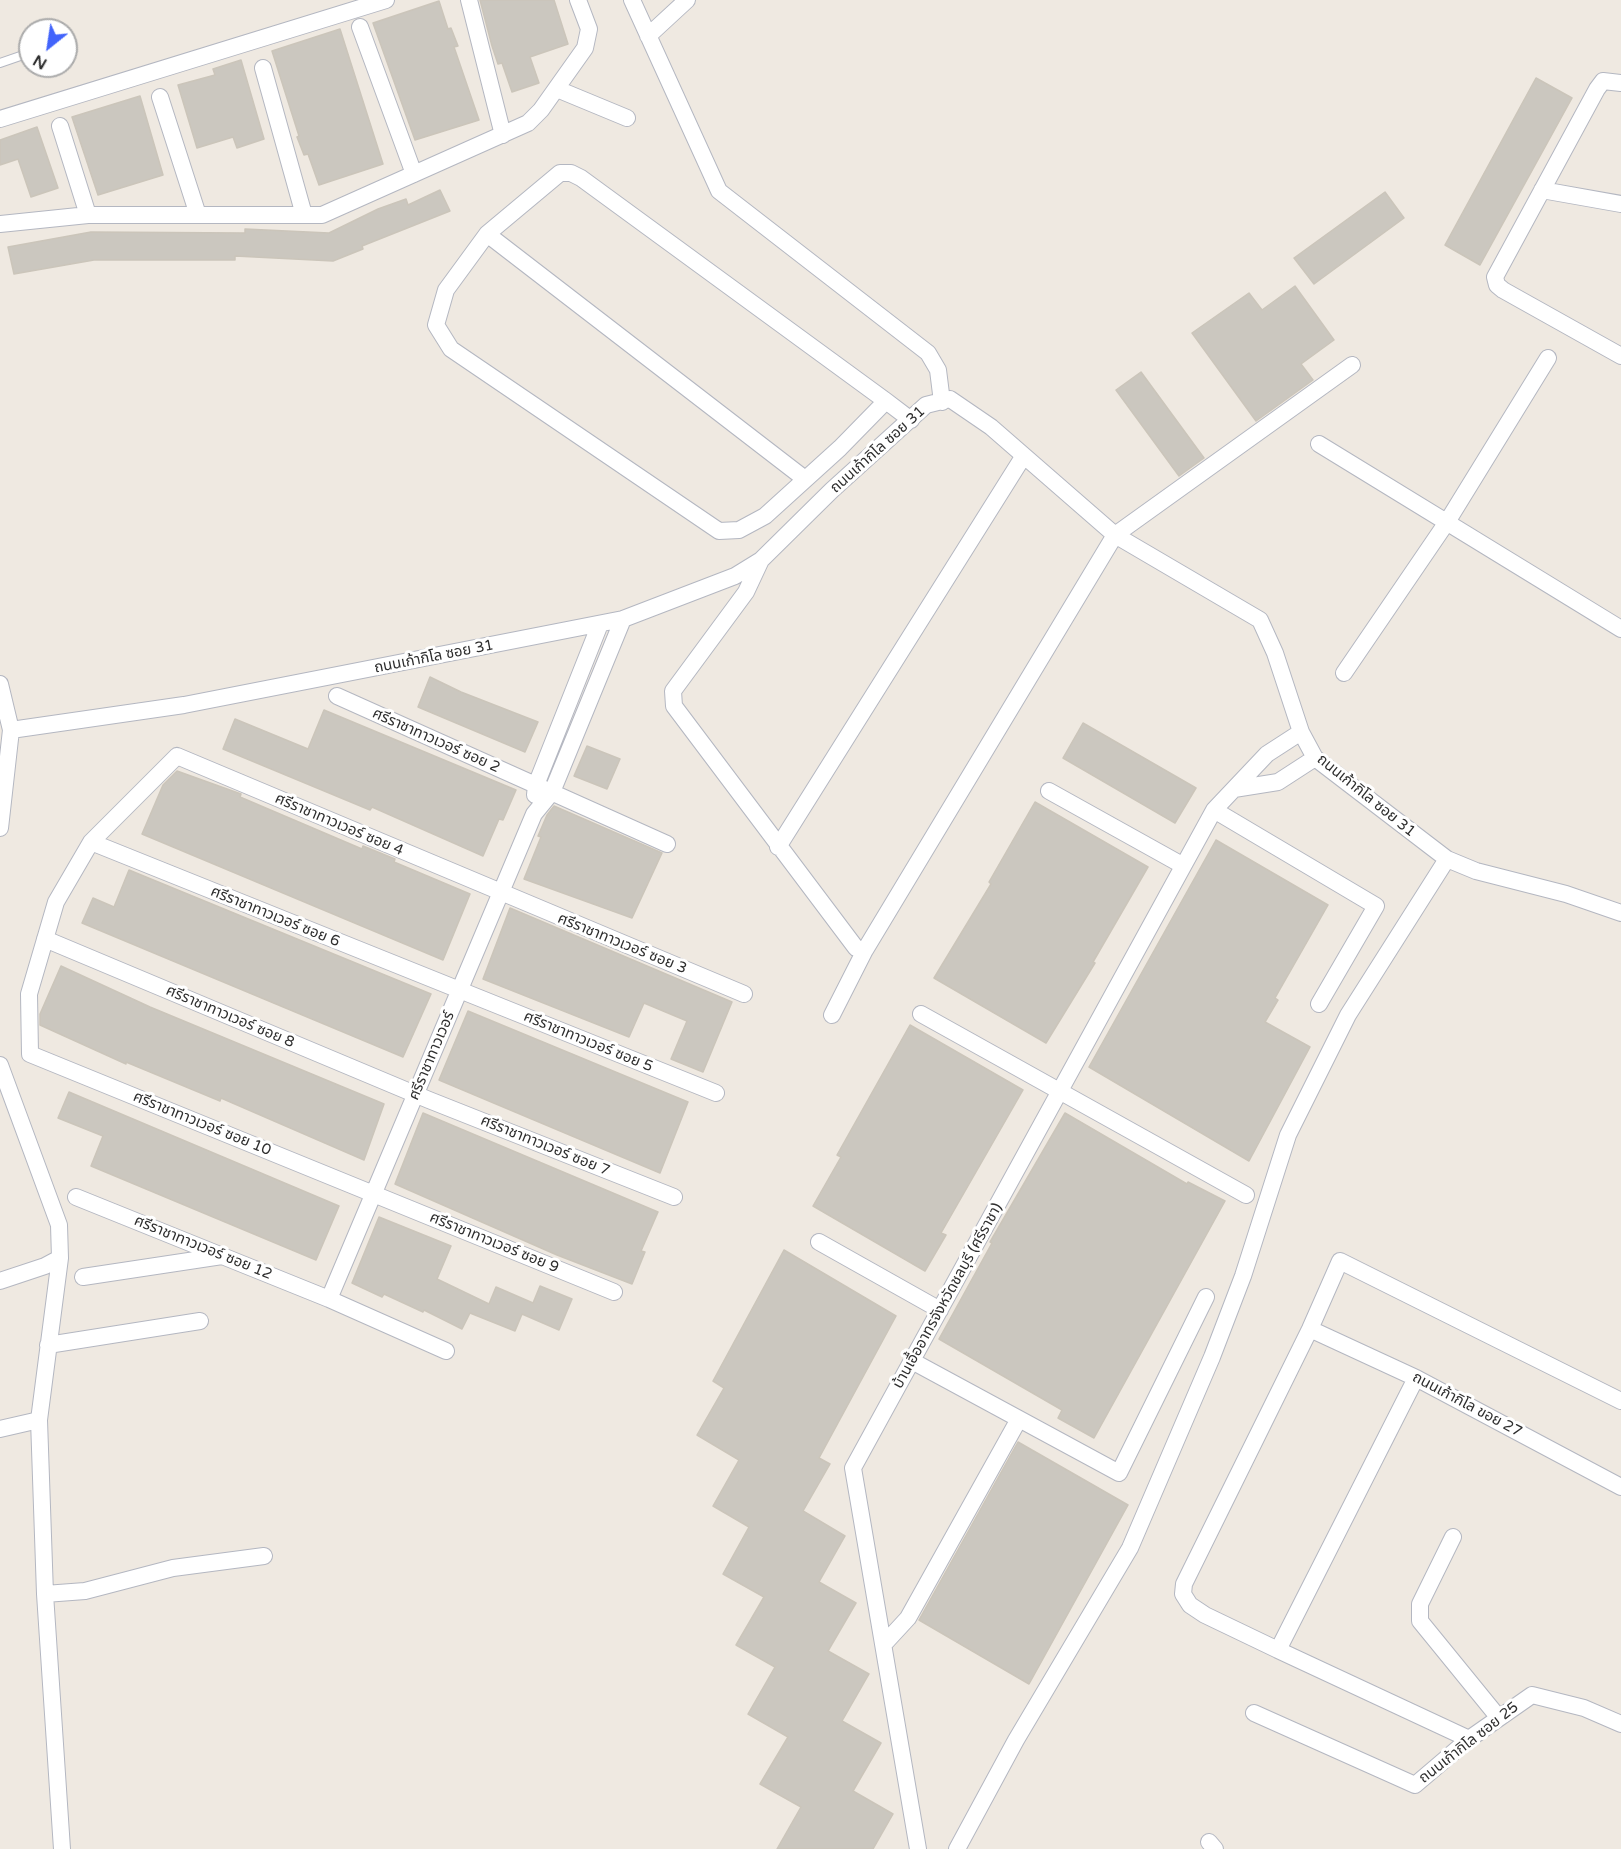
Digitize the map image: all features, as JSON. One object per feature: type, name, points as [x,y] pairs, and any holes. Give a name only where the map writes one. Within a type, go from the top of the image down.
[{"type":"street","points":[[0,119],[386,0]]},
{"type":"street","points":[[469,0],[503,135]]},
{"type":"street","points":[[0,224],[88,215],[322,215],[528,123],[557,89],[585,48],[589,28],[578,0]]},
{"type":"street","points":[[632,0],[719,191],[928,352],[938,370],[942,402]]},
{"type":"street","points":[[648,36],[687,0]]},
{"type":"street","points":[[360,27],[414,174]]},
{"type":"street","points":[[263,68],[304,215]]},
{"type":"street","points":[[1621,83],[1603,81],[1495,277],[1497,285],[1621,356]]},
{"type":"street","points":[[557,89],[627,118]]},
{"type":"street","points":[[160,97],[198,215]]},
{"type":"street","points":[[60,126],[88,215]]},
{"type":"street","points":[[886,401],[765,516],[739,530],[719,531],[451,350],[436,325],[446,290],[487,234],[560,174],[571,173],[886,401],[911,420]]},
{"type":"street","points":[[1542,190],[1621,204]]},
{"type":"street","points":[[487,234],[805,479]]},
{"type":"street","points":[[1344,673],[1447,522],[1548,358]]},
{"type":"street","points":[[831,1015],[865,950],[1115,535],[1353,365]]},
{"type":"street","name":"ถนนเก้ากิโล ซอย 31","points":[[11,730],[184,705],[623,619],[735,576],[761,560],[832,490],[926,405],[950,399],[991,427],[1115,535],[1260,620],[1275,653],[1301,732],[1315,758],[1447,859],[1476,871],[1566,894],[1621,913]]},
{"type":"street","points":[[1319,444],[1621,629]]},
{"type":"street","points":[[778,847],[1023,457]]},
{"type":"street","points":[[761,560],[746,592],[673,691],[674,706],[856,948],[865,950]]},
{"type":"street","name":"ศรีราชาทาวเวอร์","points":[[329,1299],[534,814],[552,792],[623,619]]},
{"type":"street","name":"ศรีราชาทาวเวอร์","points":[[534,814],[536,785],[600,624]]},
{"type":"street","points":[[0,684],[11,730],[0,828]]},
{"type":"street","name":"ศรีราชาทาวเวอร์ ซอย 2","points":[[337,696],[667,844]]},
{"type":"street","name":"บ้านเอื้ออาทรจังหวัดชลบุรี (ศรีราชา)","points":[[918,1849],[853,1468],[1214,810],[1267,754],[1301,732]]},
{"type":"street","name":"ศรีราชาทาวเวอร์ ซอย 4","points":[[92,842],[177,756],[501,893]]},
{"type":"street","points":[[1234,789],[1278,782],[1315,758]]},
{"type":"street","points":[[1049,792],[1182,865]]},
{"type":"street","points":[[1214,810],[1376,906],[1319,1004]]},
{"type":"street","points":[[45,939],[56,902],[92,842]]},
{"type":"street","name":"ศรีราชาทาวเวอร์ ซอย 6","points":[[92,842],[459,992]]},
{"type":"street","points":[[958,1848],[1016,1740],[1130,1548],[1220,1337],[1243,1276],[1288,1135],[1348,1015],[1447,859]]},
{"type":"street","name":"ศรีราชาทาวเวอร์ ซอย 3","points":[[501,893],[744,994]]},
{"type":"street","name":"ศรีราชาทาวเวอร์ ซอย 10","points":[[45,939],[29,994],[30,1054],[374,1194]]},
{"type":"street","name":"ศรีราชาทาวเวอร์ ซอย 8","points":[[45,939],[416,1094]]},
{"type":"street","name":"ศรีราชาทาวเวอร์ ซอย 5","points":[[459,992],[716,1093]]},
{"type":"street","points":[[921,1014],[1246,1195]]},
{"type":"street","points":[[0,1065],[59,1225],[60,1258],[39,1420],[45,1594],[62,1849]]},
{"type":"street","name":"ศรีราชาทาวเวอร์ ซอย 7","points":[[416,1094],[674,1197]]},
{"type":"street","name":"ศรีราชาทาวเวอร์ ซอย 9","points":[[374,1194],[614,1292]]},
{"type":"street","name":"ศรีราชาทาวเวอร์ ซอย 12","points":[[76,1197],[329,1299],[446,1351]]},
{"type":"street","points":[[819,1242],[940,1310]]},
{"type":"street","points":[[83,1277],[223,1256]]},
{"type":"street","points":[[0,1281],[45,1266],[60,1258]]},
{"type":"street","points":[[1469,1739],[1205,1615],[1190,1605],[1183,1594],[1184,1584],[1310,1329],[1340,1261],[1621,1401]]},
{"type":"street","points":[[912,1361],[1119,1473],[1206,1297]]},
{"type":"street","points":[[48,1345],[200,1321]]},
{"type":"street","name":"ถนนเก้ากิโล ขอย 27","points":[[1310,1329],[1416,1378],[1621,1487]]},
{"type":"street","points":[[1278,1650],[1416,1378]]},
{"type":"street","points":[[884,1644],[908,1618],[1020,1419]]},
{"type":"street","points":[[0,1429],[39,1420]]},
{"type":"street","points":[[1453,1537],[1420,1604],[1420,1621],[1499,1718]]},
{"type":"street","points":[[45,1594],[85,1591],[172,1568],[264,1556]]},
{"type":"street","name":"ถนนเก้ากิโล ซอย 25","points":[[1254,1713],[1415,1785],[1469,1739],[1532,1695],[1584,1707],[1621,1724]]},
{"type":"lane","points":[[0,63],[18,57]]},
{"type":"building","points":[[480,0],[554,0],[568,44],[530,57],[539,83],[512,92],[502,63],[498,64]]},
{"type":"building","points":[[439,1],[448,29],[451,28],[458,46],[454,47],[479,120],[415,140],[373,23]]},
{"type":"building","points":[[340,29],[383,164],[319,185],[308,154],[304,155],[297,137],[299,136],[272,51]]},
{"type":"building","points":[[241,60],[264,139],[237,148],[233,137],[197,148],[178,85],[215,75],[213,69]]},
{"type":"building","points":[[1536,78],[1572,98],[1480,265],[1445,245]]},
{"type":"building","points":[[140,96],[163,175],[98,195],[72,117]]},
{"type":"building","points":[[37,127],[58,188],[31,197],[18,159],[0,165],[0,140]]},
{"type":"building","points":[[440,190],[450,211],[362,246],[363,249],[333,261],[235,256],[235,260],[94,260],[14,274],[8,247],[91,232],[245,233],[245,229],[329,233],[378,209],[406,199],[408,205]]},
{"type":"building","points":[[1385,192],[1404,218],[1314,284],[1294,258]]},
{"type":"building","points":[[1295,286],[1334,340],[1301,364],[1313,380],[1256,421],[1192,333],[1249,293],[1262,310]]},
{"type":"building","points":[[1141,372],[1204,458],[1179,476],[1116,390]]},
{"type":"building","points":[[430,677],[461,692],[538,722],[525,752],[418,707]]},
{"type":"building","points":[[324,710],[516,790],[503,820],[499,819],[483,856],[372,807],[370,810],[223,749],[235,719],[308,749]]},
{"type":"building","points":[[1083,723],[1196,788],[1175,823],[1063,758]]},
{"type":"building","points":[[587,746],[620,759],[607,789],[574,776]]},
{"type":"building","points":[[177,771],[241,794],[240,797],[362,849],[363,846],[395,859],[394,862],[470,894],[443,960],[142,834],[163,785]]},
{"type":"building","points":[[1035,802],[1148,867],[1093,962],[1095,963],[1046,1043],[934,978],[991,884],[989,882]]},
{"type":"building","points":[[554,806],[662,853],[632,918],[524,879],[541,837],[538,836],[547,815]]},
{"type":"building","points":[[1216,840],[1328,905],[1275,998],[1278,1000],[1265,1022],[1310,1047],[1249,1161],[1089,1067]]},
{"type":"building","points":[[129,870],[431,994],[403,1057],[82,923],[93,898],[114,907]]},
{"type":"building","points":[[510,908],[732,1002],[703,1072],[671,1059],[687,1021],[644,1003],[629,1037],[483,979]]},
{"type":"building","points":[[61,966],[150,1007],[384,1104],[364,1160],[221,1098],[220,1101],[126,1062],[126,1064],[40,1025],[40,1014]]},
{"type":"building","points":[[468,1011],[688,1102],[660,1173],[439,1080]]},
{"type":"building","points":[[910,1025],[1023,1090],[941,1233],[946,1235],[925,1271],[813,1206],[841,1157],[837,1155]]},
{"type":"building","points":[[69,1092],[339,1206],[316,1260],[91,1166],[103,1136],[58,1118]]},
{"type":"building","points":[[423,1113],[658,1212],[641,1251],[645,1252],[632,1284],[557,1255],[395,1184]]},
{"type":"building","points":[[1065,1113],[1187,1184],[1188,1182],[1225,1201],[1094,1438],[1058,1418],[1062,1410],[939,1339],[992,1243],[990,1242]]},
{"type":"building","points":[[379,1217],[451,1246],[437,1279],[489,1304],[496,1287],[533,1303],[540,1286],[572,1299],[559,1330],[522,1314],[515,1331],[470,1313],[462,1329],[424,1310],[423,1312],[384,1294],[382,1297],[352,1283]]},
{"type":"building","points":[[784,1250],[896,1316],[819,1458],[830,1464],[803,1511],[845,1536],[819,1582],[856,1603],[828,1651],[869,1674],[842,1721],[881,1743],[853,1791],[893,1814],[873,1849],[777,1849],[801,1807],[760,1784],[788,1737],[748,1714],[775,1667],[736,1645],[764,1597],[723,1574],[749,1527],[713,1506],[739,1460],[697,1435],[724,1388],[713,1381]]},
{"type":"building","points":[[1018,1442],[1128,1505],[1029,1684],[919,1620]]}]
